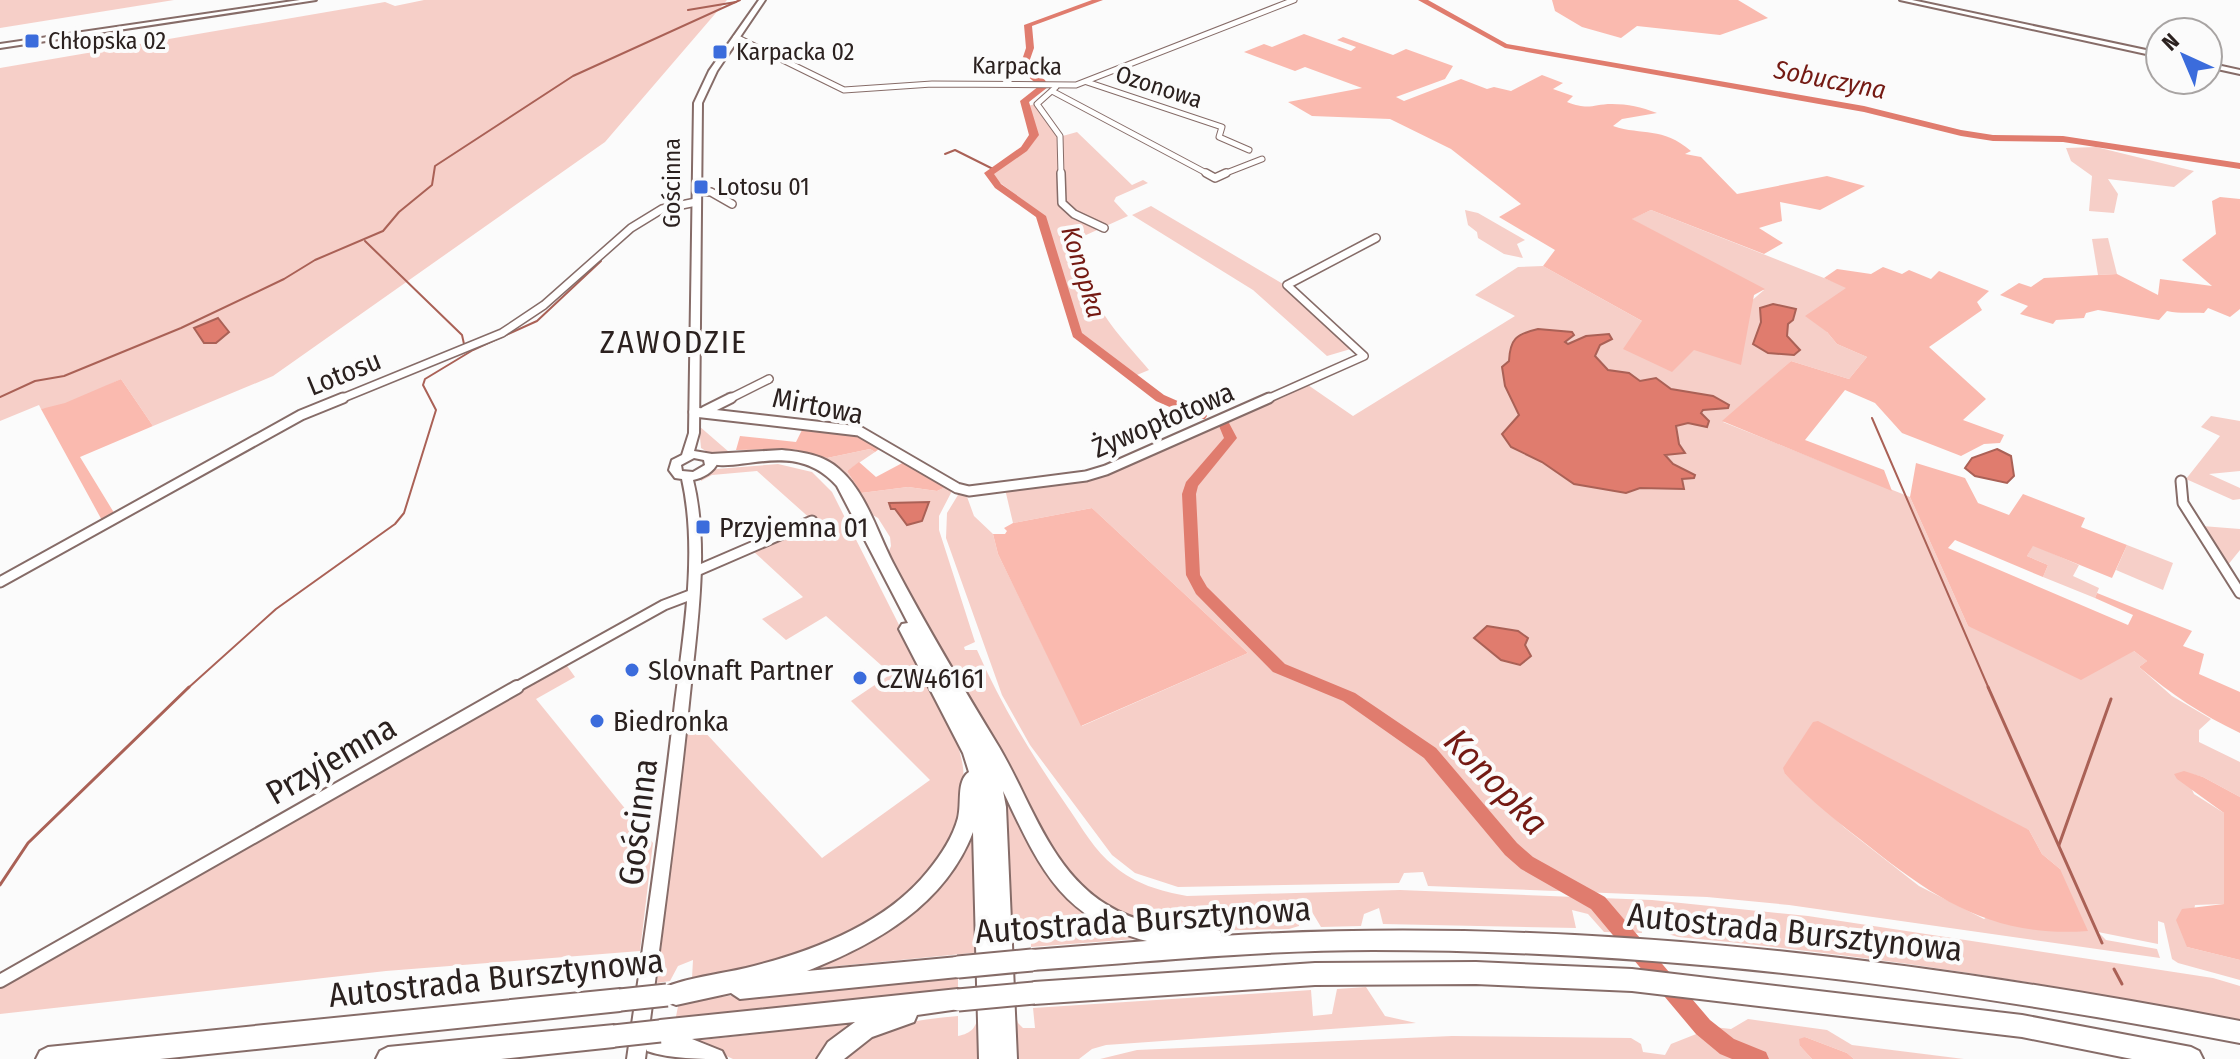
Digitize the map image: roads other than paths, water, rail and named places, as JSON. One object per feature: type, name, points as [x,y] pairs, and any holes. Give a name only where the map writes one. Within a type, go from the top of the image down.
[{"type":"highway","points":[[699,465],[798,464],[818,470],[832,483],[990,770],[996,807],[1005,1059]]},
{"type":"highway","points":[[968,730],[994,754],[1040,846],[1061,879],[1087,904],[1114,922],[1153,933],[1191,938],[1305,942]]},
{"type":"highway","points":[[671,994],[773,972],[821,954],[877,927],[921,893],[956,851],[969,816],[972,800],[968,730]]},
{"type":"highway","points":[[968,730],[983,797],[991,1059]]},
{"type":"highway","name":"Autostrada Bursztynowa","points":[[48,1059],[1032,960],[1372,940],[1502,941],[1671,950],[1801,962],[2012,989],[2240,1032]]},
{"type":"highway","points":[[647,1046],[958,1000],[1034,993],[1315,974],[1476,973],[1711,987],[2022,1026],[2191,1059]]},
{"type":"highway","points":[[829,1059],[854,1034],[873,1024],[958,1000]]},
{"type":"highway","points":[[388,1059],[613,1040],[647,1046],[677,1045],[714,1059]]},
{"type":"main road","points":[[0,46],[313,0]]},
{"type":"main road","name":"Gościnna","points":[[647,1046],[693,594],[693,503],[699,465],[694,433],[700,411],[696,202],[698,103],[708,79],[762,0]]},
{"type":"main road","points":[[1903,0],[2144,52]]},
{"type":"street","name":"Karpacka","points":[[736,37],[844,90],[932,84],[1039,85],[1050,88],[1087,82],[1294,0]]},
{"type":"street","name":"Ozonowa","points":[[1087,82],[1222,127],[1217,133],[1219,137],[1249,150]]},
{"type":"street","points":[[1104,228],[1074,214],[1062,203],[1060,136],[1037,104],[1050,88],[1215,178],[1262,159]]},
{"type":"street","points":[[696,191],[711,192],[732,204]]},
{"type":"street","name":"Lotosu","points":[[0,582],[301,415],[502,333],[544,305],[631,228],[662,209],[696,202]]},
{"type":"street","name":"Żywopłotowa","points":[[969,491],[1086,476],[1364,356],[1287,285],[1376,238]]},
{"type":"street","points":[[700,411],[769,379]]},
{"type":"street","name":"Mirtowa","points":[[700,411],[859,431],[957,488],[969,491]]},
{"type":"street","points":[[2181,481],[2183,503],[2240,593]]},
{"type":"street","points":[[694,572],[741,555],[812,521]]},
{"type":"street","name":"Przyjemna","points":[[0,981],[537,675],[664,605],[693,594]]},
{"type":"waterway","points":[[735,2],[740,0]]},
{"type":"waterway","name":"Konopka","points":[[1099,0],[1028,25],[1030,48],[1023,69],[1042,82],[1044,87],[1024,101],[1034,135],[1024,149],[989,173],[998,186],[1041,216],[1077,335],[1160,398],[1201,416]]},
{"type":"waterway","name":"Sobuczyna","points":[[1422,0],[1505,46],[1864,109],[1961,133],[1993,138],[2063,139],[2240,166]]},
{"type":"waterway","points":[[0,397],[35,381],[64,376],[181,328],[284,279],[315,260],[383,231],[399,212],[432,185],[435,166],[573,76],[735,2]]},
{"type":"waterway","points":[[688,10],[735,2]]},
{"type":"waterway","points":[[945,154],[955,150],[993,169]]},
{"type":"waterway","points":[[365,241],[462,335],[464,344]]},
{"type":"waterway","points":[[187,689],[276,609],[395,524],[404,513],[436,410],[423,385],[425,379],[473,350],[537,321],[601,261]]},
{"type":"waterway","points":[[1872,418],[1989,689]]},
{"type":"waterway","name":"Konopka","points":[[1225,426],[1231,438],[1191,485],[1189,494],[1193,575],[1201,590],[1279,668],[1349,697],[1430,753],[1511,849],[1527,863],[1598,903],[1703,1027],[1727,1047],[1759,1059]]},
{"type":"waterway","points":[[0,885],[28,843],[189,687]]},
{"type":"waterway","points":[[1988,687],[2102,943]]},
{"type":"waterway","points":[[2059,845],[2111,699]]},
{"type":"waterway","points":[[2114,969],[2122,984]]},
{"type":"place","name":"Chłopska 02","points":[[32,41]]},
{"type":"place","name":"Karpacka 02","points":[[720,52]]},
{"type":"place","name":"Lotosu 01","points":[[701,187]]},
{"type":"place","name":"Przyjemna 01","points":[[703,527]]},
{"type":"place","name":"Slovnaft Partner","points":[[632,670]]},
{"type":"place","name":"CZW46161","points":[[860,678]]},
{"type":"place","name":"Biedronka","points":[[597,721]]},
{"type":"district","name":"ZAWODZIE","points":[[674,342]]}]
